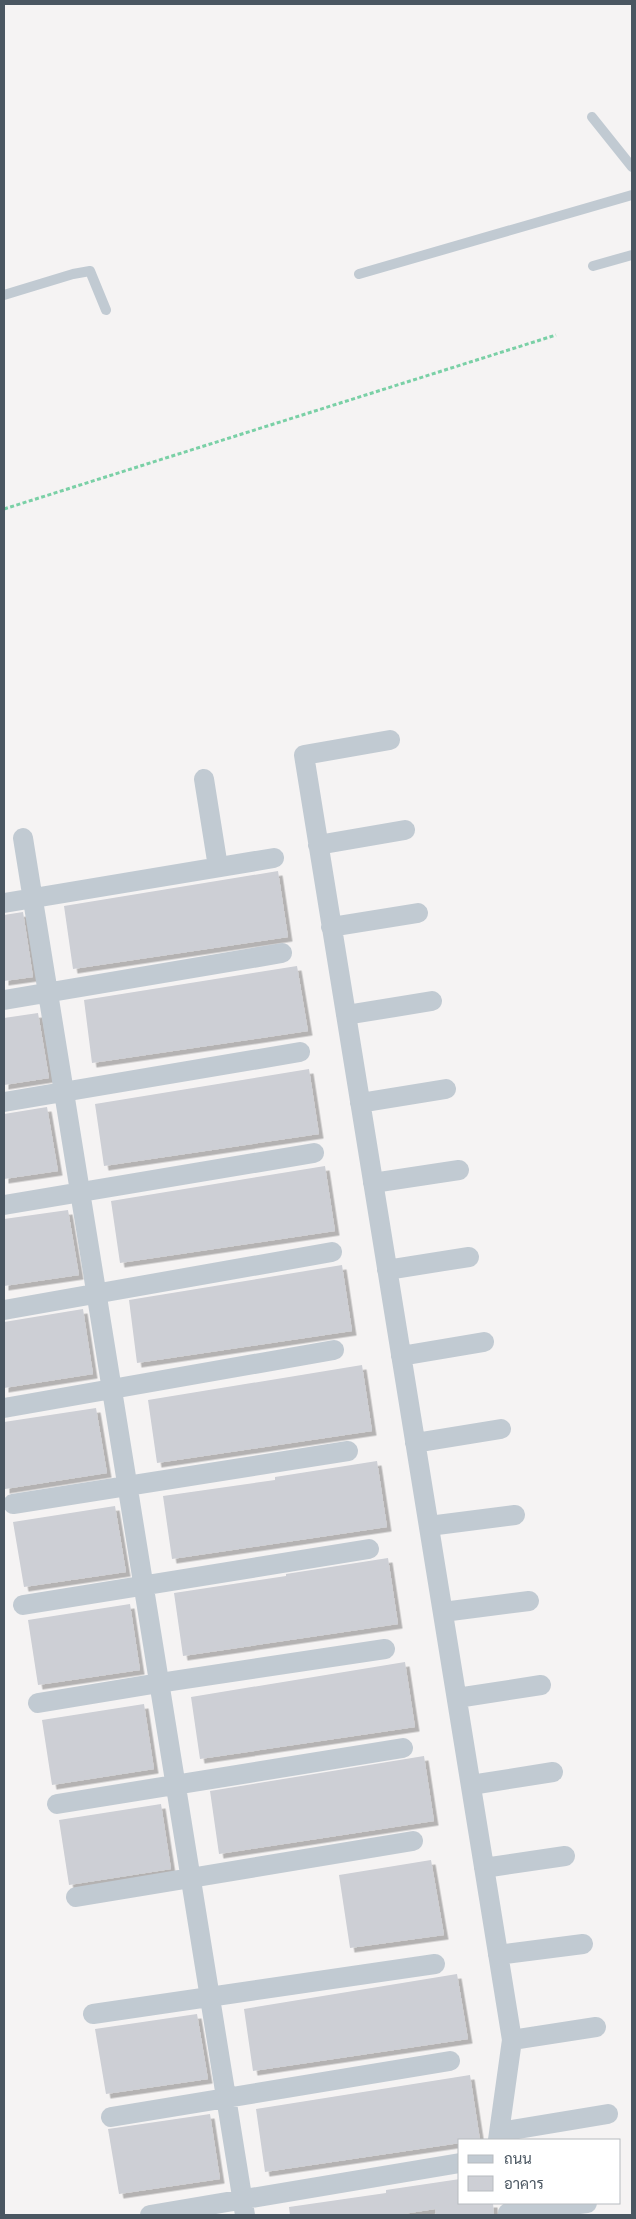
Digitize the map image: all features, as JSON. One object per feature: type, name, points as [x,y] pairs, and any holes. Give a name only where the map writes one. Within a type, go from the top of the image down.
[{"type":"street","points":[[390,740],[304,755],[512,2040],[499,2136],[608,2114]]},
{"type":"street","points":[[204,779],[218,867]]},
{"type":"street","points":[[318,845],[405,830]]},
{"type":"street","points":[[23,838],[244,2207]]},
{"type":"street","points":[[4,903],[274,858]]},
{"type":"street","points":[[331,927],[418,913]]},
{"type":"street","points":[[4,1000],[282,953]]},
{"type":"street","points":[[346,1014],[432,1001]]},
{"type":"street","points":[[4,1102],[300,1052]]},
{"type":"street","points":[[360,1103],[446,1090]]},
{"type":"street","points":[[4,1205],[314,1153]]},
{"type":"street","points":[[373,1183],[459,1170]]},
{"type":"street","points":[[4,1310],[332,1252]]},
{"type":"street","points":[[387,1270],[469,1257]]},
{"type":"street","points":[[401,1356],[484,1342]]},
{"type":"street","points":[[4,1408],[334,1350]]},
{"type":"street","points":[[415,1443],[501,1429]]},
{"type":"street","points":[[13,1504],[127,1484],[348,1450]]},
{"type":"street","points":[[429,1526],[514,1515]]},
{"type":"street","points":[[23,1605],[369,1549]]},
{"type":"street","points":[[443,1612],[529,1601]]},
{"type":"street","points":[[38,1703],[385,1649]]},
{"type":"street","points":[[457,1698],[540,1685]]},
{"type":"street","points":[[57,1804],[403,1748]]},
{"type":"street","points":[[471,1785],[554,1772]]},
{"type":"street","points":[[76,1897],[413,1842]]},
{"type":"street","points":[[484,1868],[564,1856]]},
{"type":"street","points":[[498,1955],[583,1944]]},
{"type":"street","points":[[93,2014],[435,1964]]},
{"type":"street","points":[[512,2040],[596,2027]]},
{"type":"street","points":[[111,2117],[450,2061]]},
{"type":"street","points":[[150,2215],[244,2207],[458,2163]]},
{"type":"street","points":[[508,2210],[576,2204]]},
{"type":"lane","points":[[592,117],[632,167]]},
{"type":"lane","points":[[359,274],[632,195]]},
{"type":"lane","points":[[593,266],[632,255]]},
{"type":"lane","points":[[4,295],[73,274],[90,272],[106,310]]},
{"type":"path","points":[[4,509],[556,335]]},
{"type":"building","points":[[278,871],[288,937],[73,969],[64,906]]},
{"type":"building","points":[[23,912],[33,977],[4,981],[4,915]]},
{"type":"building","points":[[297,966],[308,1031],[92,1063],[84,1000]]},
{"type":"building","points":[[38,1013],[49,1078],[4,1085],[4,1018]]},
{"type":"building","points":[[309,1069],[319,1134],[104,1166],[95,1104]]},
{"type":"building","points":[[47,1107],[58,1171],[4,1179],[4,1114]]},
{"type":"building","points":[[325,1166],[335,1231],[120,1263],[111,1201]]},
{"type":"building","points":[[68,1210],[79,1275],[4,1286],[4,1219]]},
{"type":"building","points":[[342,1265],[352,1331],[137,1363],[129,1300]]},
{"type":"building","points":[[83,1309],[93,1374],[4,1388],[4,1322]]},
{"type":"building","points":[[362,1365],[372,1431],[157,1463],[148,1400]]},
{"type":"building","points":[[96,1408],[107,1473],[5,1489],[4,1422]]},
{"type":"building","points":[[377,1461],[387,1527],[172,1559],[163,1496],[275,1480],[275,1477]]},
{"type":"building","points":[[115,1506],[126,1572],[24,1587],[13,1522]]},
{"type":"building","points":[[388,1558],[398,1624],[183,1656],[174,1593]]},
{"type":"building","points":[[130,1604],[140,1670],[38,1685],[28,1620]]},
{"type":"building","points":[[405,1662],[415,1727],[200,1759],[191,1697]]},
{"type":"building","points":[[144,1704],[154,1769],[52,1785],[42,1720]]},
{"type":"building","points":[[424,1756],[434,1821],[219,1854],[210,1791]]},
{"type":"building","points":[[161,1804],[171,1869],[69,1885],[59,1820]]},
{"type":"building","points":[[431,1860],[444,1935],[350,1948],[339,1875]]},
{"type":"building","points":[[457,1974],[468,2039],[253,2071],[244,2009]]},
{"type":"building","points":[[197,2014],[208,2079],[106,2094],[95,2029]]},
{"type":"building","points":[[470,2075],[480,2139],[458,2139],[458,2143],[265,2172],[256,2109]]},
{"type":"building","points":[[210,2114],[220,2179],[119,2194],[108,2129]]},
{"type":"building","points":[[458,2179],[458,2204],[493,2204],[494,2215],[436,2215],[435,2209],[397,2215],[290,2215],[289,2207],[386,2193],[386,2190]]}]
